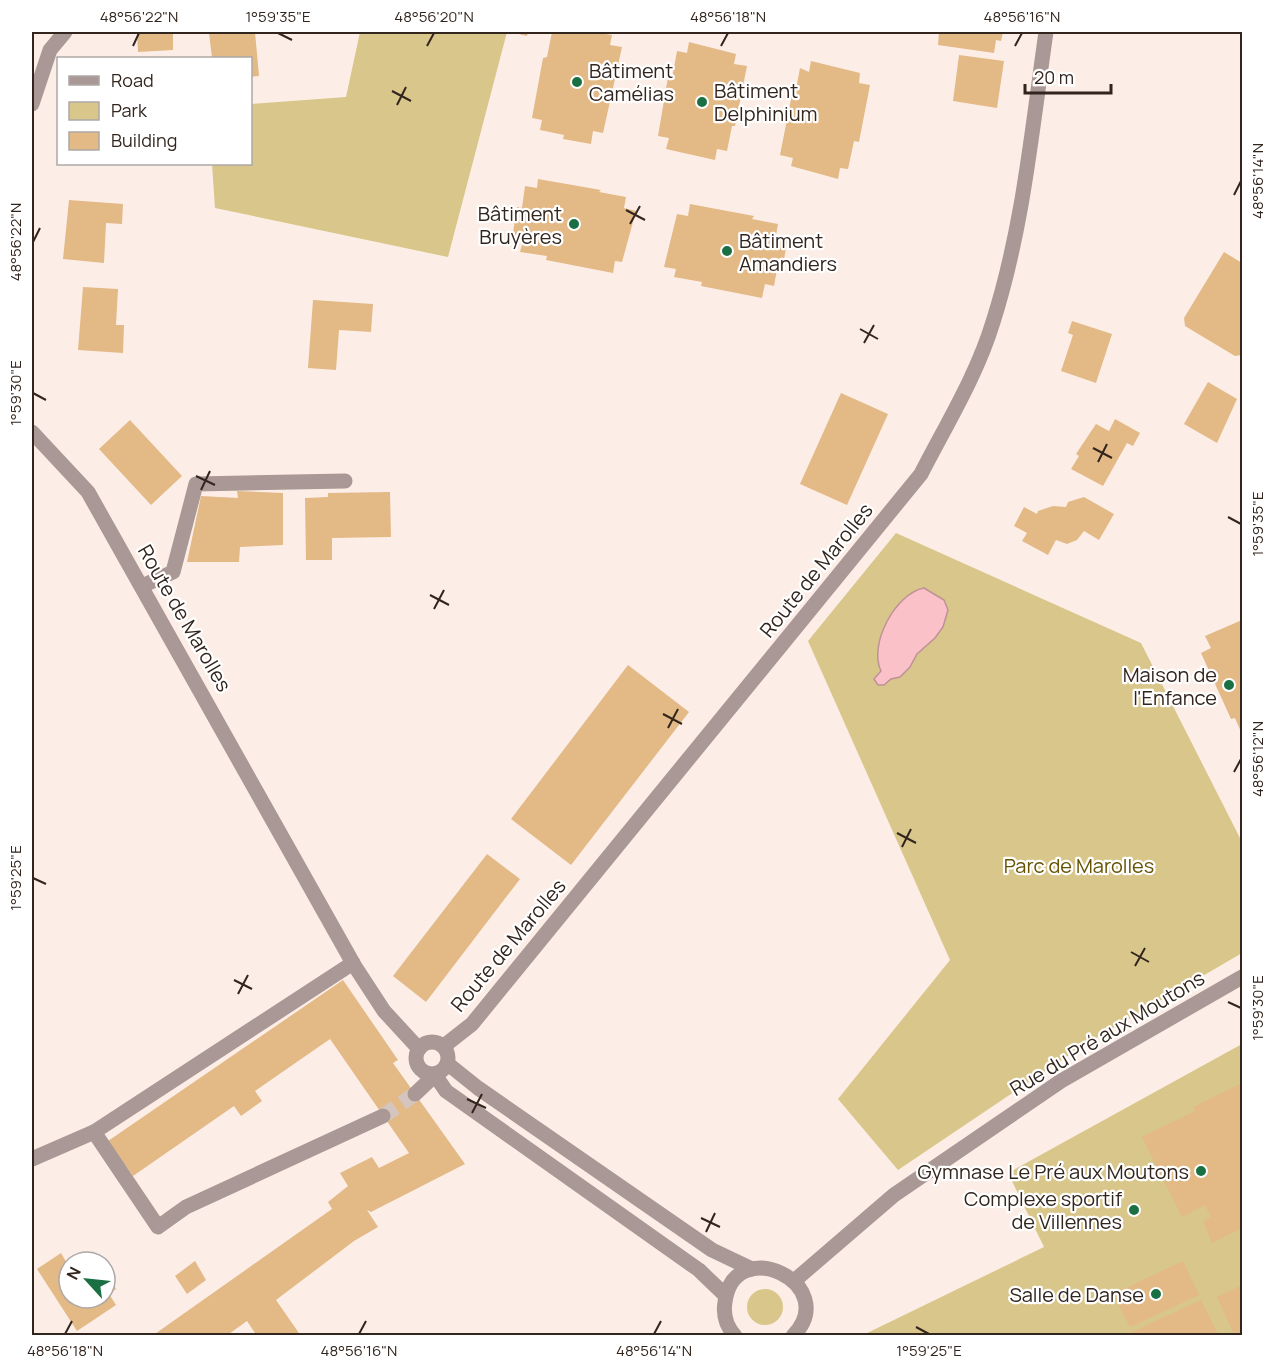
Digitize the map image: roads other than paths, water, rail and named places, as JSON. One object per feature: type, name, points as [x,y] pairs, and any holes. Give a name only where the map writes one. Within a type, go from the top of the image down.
[{"type":"street","points":[[32,104],[50,50],[66,32]]},
{"type":"street","name":"Route de Marolles","points":[[444,1046],[472,1024],[921,474],[973,371],[993,325],[1020,221],[1046,32]]},
{"type":"street","name":"Route de Marolles","points":[[32,432],[65,464],[88,492],[353,963],[384,1011],[419,1049]]},
{"type":"street","points":[[142,586],[172,572],[196,484],[345,481]]},
{"type":"street","points":[[32,1159],[94,1132],[353,963]]},
{"type":"street","name":"Rue du Pré aux Moutons","points":[[794,1281],[894,1195],[1060,1081],[1242,977]]},
{"type":"street","points":[[415,1094],[435,1075],[448,1064],[448,1053],[444,1046],[429,1042],[419,1049],[416,1060],[419,1068],[425,1074],[435,1075],[446,1091],[699,1270],[726,1295]]},
{"type":"street","points":[[448,1064],[478,1088],[712,1250],[752,1269],[777,1269],[794,1281],[803,1295],[805,1308],[803,1320],[793,1335]]},
{"type":"street","points":[[94,1132],[158,1227],[186,1207],[383,1116]]},
{"type":"street","points":[[731,1334],[725,1314],[726,1295],[740,1275],[752,1269]]},
{"type":"tunnel","points":[[383,1116],[415,1094]]},
{"type":"place","name":"Bâtiment Camélias","points":[[577,82]]},
{"type":"place","name":"Bâtiment Delphinium","points":[[702,102]]},
{"type":"place","name":"Bâtiment Bruyères","points":[[574,224]]},
{"type":"place","name":"Bâtiment Amandiers","points":[[727,251]]},
{"type":"place","name":"Maison de l'Enfance","points":[[1229,685]]},
{"type":"place","name":"Gymnase Le Pré aux Moutons","points":[[1201,1171]]},
{"type":"place","name":"Complexe sportif de Villennes","points":[[1134,1210]]},
{"type":"place","name":"Salle de Danse","points":[[1156,1294]]},
{"type":"park label","name":"Parc de Marolles","points":[[1079,865]]}]
